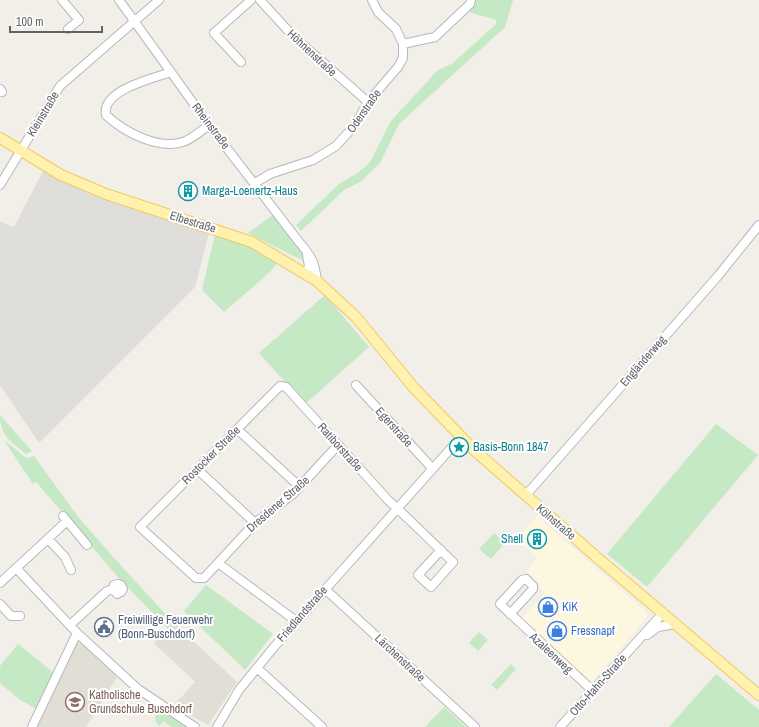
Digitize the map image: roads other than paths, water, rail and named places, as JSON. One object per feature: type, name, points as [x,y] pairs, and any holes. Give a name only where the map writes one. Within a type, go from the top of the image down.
[{"type":"main road","name":"Elbestraße","points":[[0,138],[62,175],[106,194],[252,242],[306,273],[317,281],[343,304],[369,334]]},
{"type":"main road","name":"Kölnstraße","points":[[369,334],[414,388],[460,437],[759,695]]},
{"type":"street","points":[[62,0],[79,20],[68,29]]},
{"type":"street","name":"Rheinstraße","points":[[119,0],[209,125],[314,260],[317,281]]},
{"type":"street","name":"Kleinstraße","points":[[0,184],[60,86],[159,0]]},
{"type":"street","points":[[241,62],[214,33],[251,0]]},
{"type":"street","name":"Höhnenstraße","points":[[260,0],[293,36],[368,102]]},
{"type":"street","points":[[372,0],[378,12],[396,29],[403,44],[435,37],[470,4],[471,0]]},
{"type":"street","name":"Oderstraße","points":[[254,183],[270,174],[313,160],[330,150],[345,137],[355,125],[368,102],[398,67],[403,58],[403,44]]},
{"type":"street","points":[[171,72],[124,90],[113,96],[107,106],[106,115],[136,135],[159,143],[171,144],[189,139],[209,125]]},
{"type":"street","name":"Engländerweg","points":[[526,495],[718,276],[759,225]]},
{"type":"street","points":[[305,250],[309,259],[306,273]]},
{"type":"street","name":"Egerstraße","points":[[356,385],[432,468]]},
{"type":"street","name":"Rostocker Straße","points":[[140,527],[278,387],[283,386]]},
{"type":"street","name":"Ratiborstraße","points":[[283,386],[397,508]]},
{"type":"street","points":[[237,429],[300,487]]},
{"type":"street","name":"Friedlandstraße","points":[[217,727],[236,696],[296,621],[460,437]]},
{"type":"street","name":"Dresdener Straße","points":[[140,527],[196,578],[204,578],[255,523],[300,487],[338,445]]},
{"type":"street","points":[[197,469],[255,523]]},
{"type":"street","points":[[397,508],[441,550],[453,562],[431,587],[418,575],[441,550]]},
{"type":"street","points":[[0,583],[48,539],[65,519],[87,544]]},
{"type":"street","points":[[48,539],[65,557],[71,570]]},
{"type":"street","points":[[218,563],[296,621]]},
{"type":"street","points":[[16,568],[77,633],[138,689],[195,727]]},
{"type":"street","points":[[70,625],[107,591],[113,589]]},
{"type":"street","name":"Lärchenstraße","points":[[325,589],[475,727]]},
{"type":"street","points":[[0,604],[11,616],[20,616]]},
{"type":"street","name":"Otto-Hahn-Straße","points":[[560,727],[663,613]]},
{"type":"street","name":"Azaleenweg","points":[[510,614],[592,691]]},
{"type":"street","name":"Otto-Hahn-Straße","points":[[637,642],[658,627],[675,624]]},
{"type":"street","points":[[32,727],[77,633]]},
{"type":"street","points":[[257,668],[322,727]]},
{"type":"place","name":"Marga-Loenertz-Haus","points":[[188,191]]},
{"type":"place","name":"Basis-Bonn 1847","points":[[459,447]]},
{"type":"place","name":"Shell","points":[[537,539]]},
{"type":"place","name":"KiK","points":[[548,607]]},
{"type":"place","name":"Freiwillige Feuerwehr (Bonn-Buschdorf)","points":[[104,627]]},
{"type":"place","name":"Fressnapf","points":[[557,631]]},
{"type":"place","name":"Katholische Grundschule Buschdorf","points":[[75,702]]}]
